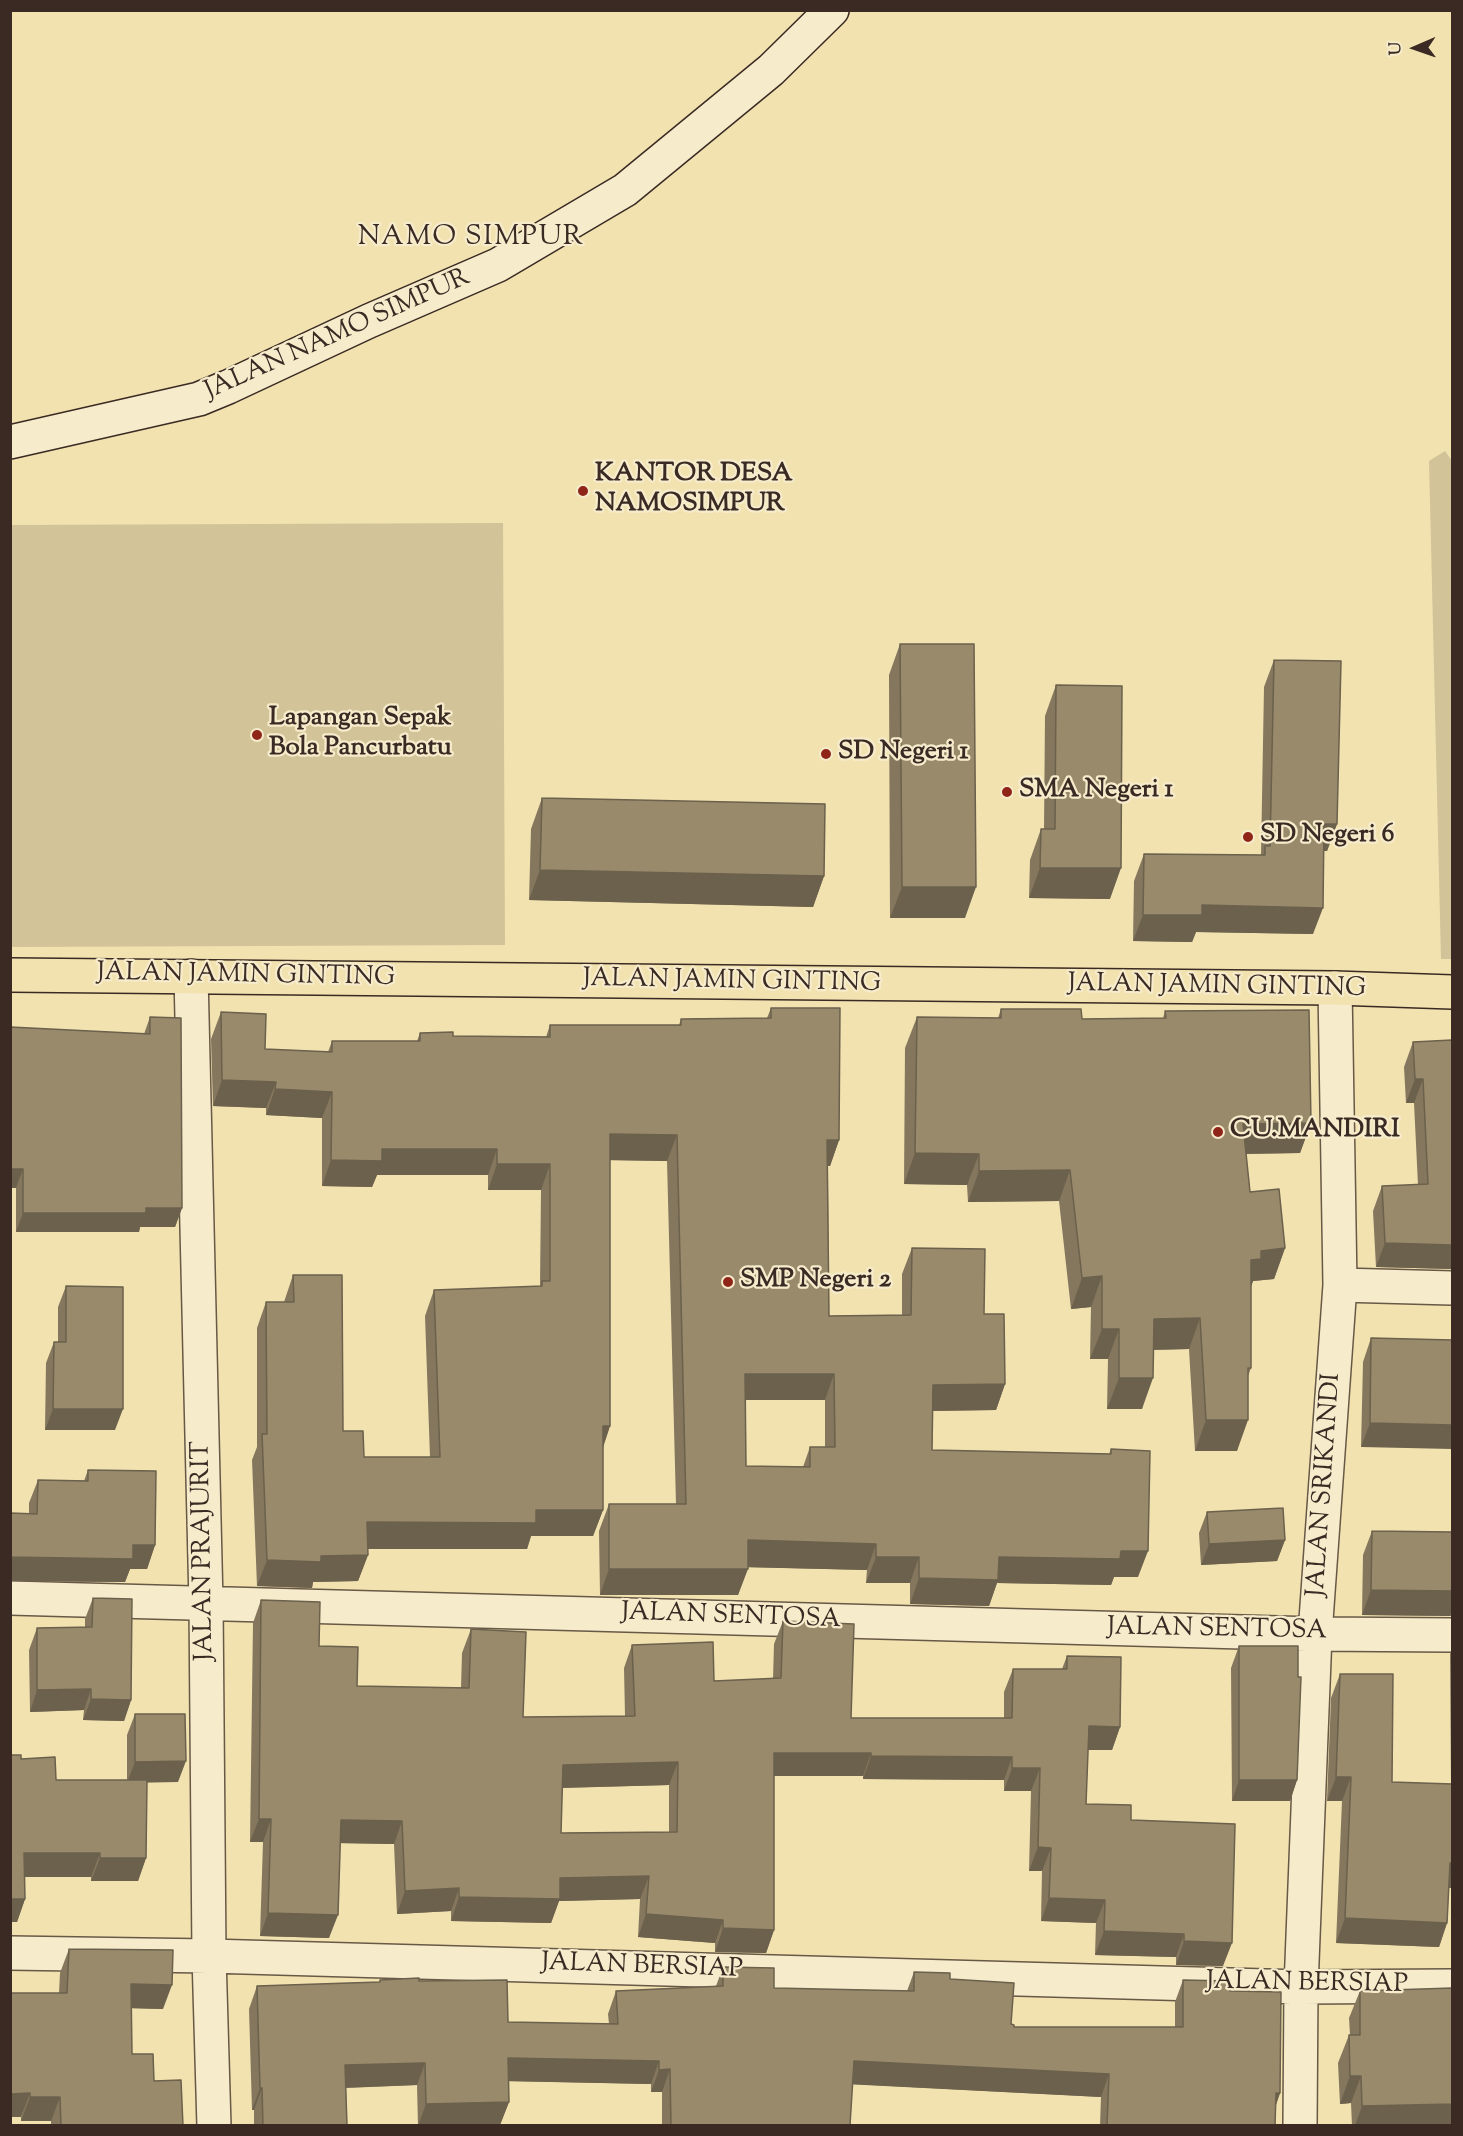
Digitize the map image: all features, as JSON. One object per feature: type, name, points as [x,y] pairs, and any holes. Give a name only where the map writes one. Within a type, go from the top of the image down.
[{"type":"highway","name":"JALAN JAMIN GINTING","points":[[10,975],[1335,988],[1452,992]]},
{"type":"street","name":"JALAN NAMO SIMPUR","points":[[10,442],[199,399],[369,321],[498,266],[625,190],[771,70],[832,10]]},
{"type":"street","name":"JALAN PRAJURIT","points":[[191,976],[206,1603],[209,1956],[214,2126]]},
{"type":"street","name":"JALAN SRIKANDI","points":[[1299,2126],[1301,1987],[1315,1634],[1340,1285],[1335,988]]},
{"type":"street","points":[[1340,1285],[1452,1288]]},
{"type":"street","name":"JALAN SENTOSA","points":[[10,1598],[1315,1634],[1452,1635]]},
{"type":"street","name":"JALAN BERSIAP","points":[[10,1953],[209,1956],[1301,1987],[1452,1986]]},
{"type":"shaded area","points":[[1445,451],[1452,461],[1452,959],[1441,959],[1429,461]]},
{"type":"shaded area","name":"Lapangan Sepak Bola Pancurbatu","points":[[503,523],[505,945],[11,947],[11,525]]},
{"type":"building","points":[[900,644],[974,644],[976,887],[902,887]]},
{"type":"building","points":[[1274,660],[1341,661],[1337,824],[1324,824],[1323,908],[1202,905],[1202,915],[1143,915],[1144,854],[1265,855],[1265,846],[1270,846]]},
{"type":"building","points":[[1056,685],[1122,686],[1121,868],[1040,868],[1041,829],[1055,829]]},
{"type":"building","points":[[542,798],[825,804],[824,876],[540,870]]},
{"type":"building","points":[[771,1008],[840,1008],[839,1140],[827,1140],[829,1316],[911,1315],[912,1248],[985,1249],[984,1314],[1004,1314],[1005,1384],[933,1385],[932,1450],[1111,1454],[1111,1449],[1150,1451],[1148,1551],[1121,1551],[1120,1559],[999,1557],[998,1580],[919,1578],[919,1557],[876,1557],[876,1544],[748,1540],[748,1569],[609,1569],[609,1504],[686,1504],[677,1135],[610,1134],[610,1426],[603,1426],[603,1510],[536,1510],[536,1523],[367,1522],[368,1555],[321,1556],[321,1562],[267,1560],[262,1434],[267,1434],[266,1302],[294,1302],[293,1275],[342,1275],[343,1431],[363,1431],[364,1457],[440,1457],[434,1290],[542,1286],[542,1281],[550,1281],[550,1164],[497,1164],[497,1149],[382,1149],[382,1161],[331,1160],[332,1092],[275,1089],[276,1082],[222,1080],[221,1012],[266,1014],[265,1049],[332,1052],[332,1041],[420,1041],[420,1033],[453,1032],[453,1036],[550,1037],[550,1025],[681,1025],[681,1019],[771,1018]],"holes":[[[745,1374],[834,1374],[835,1447],[810,1447],[810,1467],[746,1466]]]},
{"type":"building","points":[[1001,1009],[1081,1009],[1082,1019],[1166,1018],[1165,1011],[1309,1010],[1311,1123],[1243,1124],[1250,1192],[1279,1189],[1285,1248],[1261,1251],[1261,1259],[1251,1260],[1251,1368],[1248,1368],[1248,1420],[1206,1420],[1200,1318],[1154,1319],[1153,1378],[1119,1378],[1119,1329],[1102,1329],[1102,1276],[1082,1278],[1070,1170],[979,1171],[979,1154],[915,1153],[917,1017],[1001,1018]]},
{"type":"building","points":[[150,1017],[181,1018],[182,1208],[146,1208],[146,1213],[23,1213],[23,1169],[10,1169],[10,1027],[150,1034]]},
{"type":"building","points":[[1452,1040],[1452,1245],[1385,1243],[1382,1186],[1428,1184],[1423,1079],[1415,1079],[1413,1042]]},
{"type":"building","points":[[66,1286],[123,1287],[123,1409],[53,1409],[54,1342],[66,1342]]},
{"type":"building","points":[[1371,1338],[1452,1340],[1452,1425],[1370,1423]]},
{"type":"building","points":[[88,1470],[156,1471],[155,1545],[133,1545],[133,1559],[10,1557],[10,1513],[37,1514],[38,1480],[88,1481]]},
{"type":"building","points":[[1283,1508],[1285,1540],[1209,1544],[1207,1512]]},
{"type":"building","points":[[1372,1531],[1452,1532],[1452,1591],[1371,1590]]},
{"type":"building","points":[[93,1598],[132,1599],[131,1700],[91,1699],[91,1689],[37,1690],[37,1628],[92,1627]]},
{"type":"building","points":[[261,1600],[320,1602],[319,1646],[358,1647],[357,1686],[469,1688],[471,1629],[526,1632],[523,1717],[635,1716],[632,1645],[713,1642],[714,1681],[781,1678],[783,1621],[854,1624],[851,1718],[1012,1718],[1013,1669],[1067,1669],[1067,1656],[1121,1657],[1120,1727],[1089,1726],[1086,1804],[1131,1805],[1131,1820],[1235,1824],[1232,1943],[1184,1941],[1184,1934],[1104,1931],[1105,1900],[1049,1898],[1051,1848],[1038,1847],[1040,1768],[1012,1768],[1012,1757],[774,1753],[774,1930],[723,1928],[723,1920],[646,1914],[649,1876],[560,1878],[560,1899],[459,1897],[459,1888],[405,1891],[402,1821],[341,1820],[338,1915],[268,1913],[271,1819],[259,1819]],"holes":[[[678,1762],[677,1832],[561,1833],[563,1765]]]},
{"type":"building","points":[[1239,1646],[1298,1646],[1298,1677],[1301,1677],[1297,1780],[1239,1780]]},
{"type":"building","points":[[1340,1674],[1393,1674],[1392,1782],[1452,1784],[1452,1863],[1450,1863],[1447,1923],[1345,1918],[1351,1777],[1336,1777]]},
{"type":"building","points":[[135,1714],[185,1714],[186,1761],[135,1762]]},
{"type":"building","points":[[10,1755],[21,1755],[21,1759],[55,1757],[56,1780],[147,1780],[146,1858],[100,1858],[100,1853],[24,1853],[25,1899],[10,1899]]},
{"type":"building","points":[[69,1949],[173,1950],[172,1985],[131,1984],[132,2054],[153,2054],[154,2081],[181,2080],[183,2126],[61,2126],[60,2097],[30,2097],[30,2093],[10,2094],[10,1993],[67,1993]]},
{"type":"building","points":[[723,1967],[774,1968],[774,1988],[914,1991],[914,1972],[950,1973],[950,1979],[1014,1983],[1011,2024],[1014,2027],[1183,2027],[1183,1980],[1230,1981],[1230,1991],[1281,1992],[1280,2093],[1276,2093],[1275,2126],[1107,2126],[1109,2074],[854,2061],[850,2125],[883,2126],[671,2126],[670,2069],[659,2070],[659,2061],[508,2058],[509,2102],[426,2104],[425,2063],[345,2065],[347,2126],[263,2126],[257,1986],[380,1982],[380,1980],[419,1978],[419,1981],[507,1980],[508,2022],[618,2024],[616,1991],[723,1986]]},
{"type":"building","points":[[1452,1988],[1452,2104],[1362,2106],[1361,2076],[1350,2076],[1349,2035],[1360,2035],[1360,1991]]},
{"type":"place","name":"KANTOR DESA NAMOSIMPUR","points":[[583,491]]},
{"type":"place","name":"Lapangan Sepak Bola Pancurbatu","points":[[257,735]]},
{"type":"place","name":"SD Negeri 1","points":[[826,754]]},
{"type":"place","name":"SMA Negeri 1","points":[[1007,792]]},
{"type":"place","name":"SD Negeri 6","points":[[1248,837]]},
{"type":"place","name":"CU.MANDIRI","points":[[1218,1132]]},
{"type":"place","name":"SMP Negeri 2","points":[[728,1282]]},
{"type":"district","name":"NAMO SIMPUR","points":[[471,239]]}]
